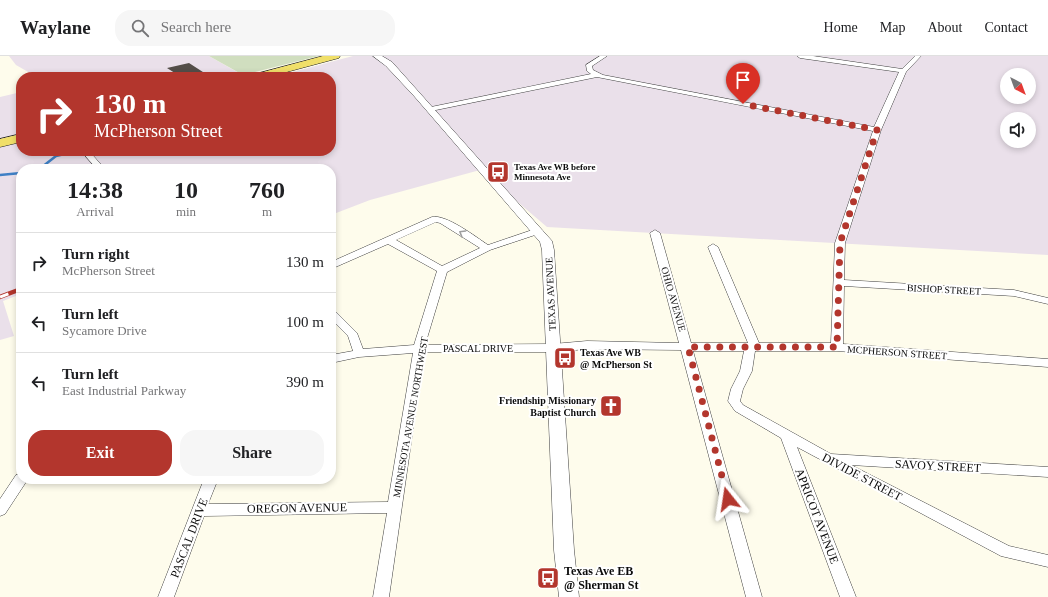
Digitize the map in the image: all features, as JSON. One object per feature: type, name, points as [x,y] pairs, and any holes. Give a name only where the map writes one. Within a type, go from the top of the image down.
[{"type":"main road","points":[[275,72],[336,56]]},
{"type":"main road","points":[[0,143],[16,139]]},
{"type":"street","name":"TEXAS AVENUE","points":[[377,56],[389,64],[431,109],[546,242],[548,250],[554,348],[564,550],[569,597]]},
{"type":"street","points":[[604,56],[589,65],[590,71],[598,75],[877,130]]},
{"type":"street","points":[[800,56],[903,71]]},
{"type":"street","points":[[837,347],[840,243],[877,130],[903,71],[918,56]]},
{"type":"street","points":[[431,109],[598,75]]},
{"type":"street","points":[[89,156],[97,164]]},
{"type":"street","points":[[336,264],[436,219],[443,221],[487,248]]},
{"type":"street","points":[[389,240],[442,270],[487,248],[538,231]]},
{"type":"street","name":"OHIO AVENUE","points":[[655,233],[688,347],[754,597]]},
{"type":"street","points":[[713,247],[753,347]]},
{"type":"street","name":"MINNESOTA AVENUE NORTHWEST","points":[[381,597],[419,348],[442,270]]},
{"type":"street","name":"BISHOP STREET","points":[[838,283],[859,283],[1028,294],[1048,301]]},
{"type":"street","points":[[336,318],[353,335],[359,353]]},
{"type":"street","name":"MCPHERSON STREET","points":[[554,348],[587,345],[837,347],[1048,363]]},
{"type":"street","name":"DIVIDE STREET","points":[[753,347],[746,371],[737,389],[734,401],[739,408],[828,459],[1006,552],[1048,561]]},
{"type":"street","name":"PASCAL DRIVE","points":[[336,358],[359,353],[419,348],[554,348]]},
{"type":"street","name":"APRICOT AVENUE","points":[[786,435],[848,597]]},
{"type":"street","name":"SAVOY STREET","points":[[828,459],[1048,472]]},
{"type":"street","points":[[0,510],[18,484]]},
{"type":"street","name":"PASCAL DRIVE","points":[[166,597],[210,484]]},
{"type":"street","name":"OREGON AVENUE","points":[[199,510],[395,507]]},
{"type":"shaded area","points":[[9,56],[209,56],[237,72],[28,72],[16,65]]},
{"type":"shaded area","points":[[353,56],[1048,56],[1048,255],[547,227],[480,170],[370,200],[336,213],[336,164],[16,164],[16,296],[3,301],[14,336],[0,340],[0,97],[16,93],[16,156],[336,156],[336,72],[293,72]]},
{"type":"green space","points":[[209,56],[319,56],[255,72],[238,72]]},
{"type":"building","points":[[189,63],[203,72],[173,72],[167,68]]},
{"type":"waterway","points":[[46,164],[56,156]]},
{"type":"waterway","points":[[0,175],[16,173]]},
{"type":"railway","points":[[0,297],[16,291]]},
{"type":"place","name":"Texas Ave WB before Minnesota Ave","points":[[498,172]]},
{"type":"place","name":"Texas Ave WB @ McPherson St","points":[[565,358]]},
{"type":"place","name":"Friendship Missionary Baptist Church","points":[[611,406]]},
{"type":"place","name":"Texas Ave EB @ Sherman St","points":[[548,578]]},
{"type":"route","points":[[728,499],[688,347],[837,347],[840,243],[877,130],[743,104]]}]
